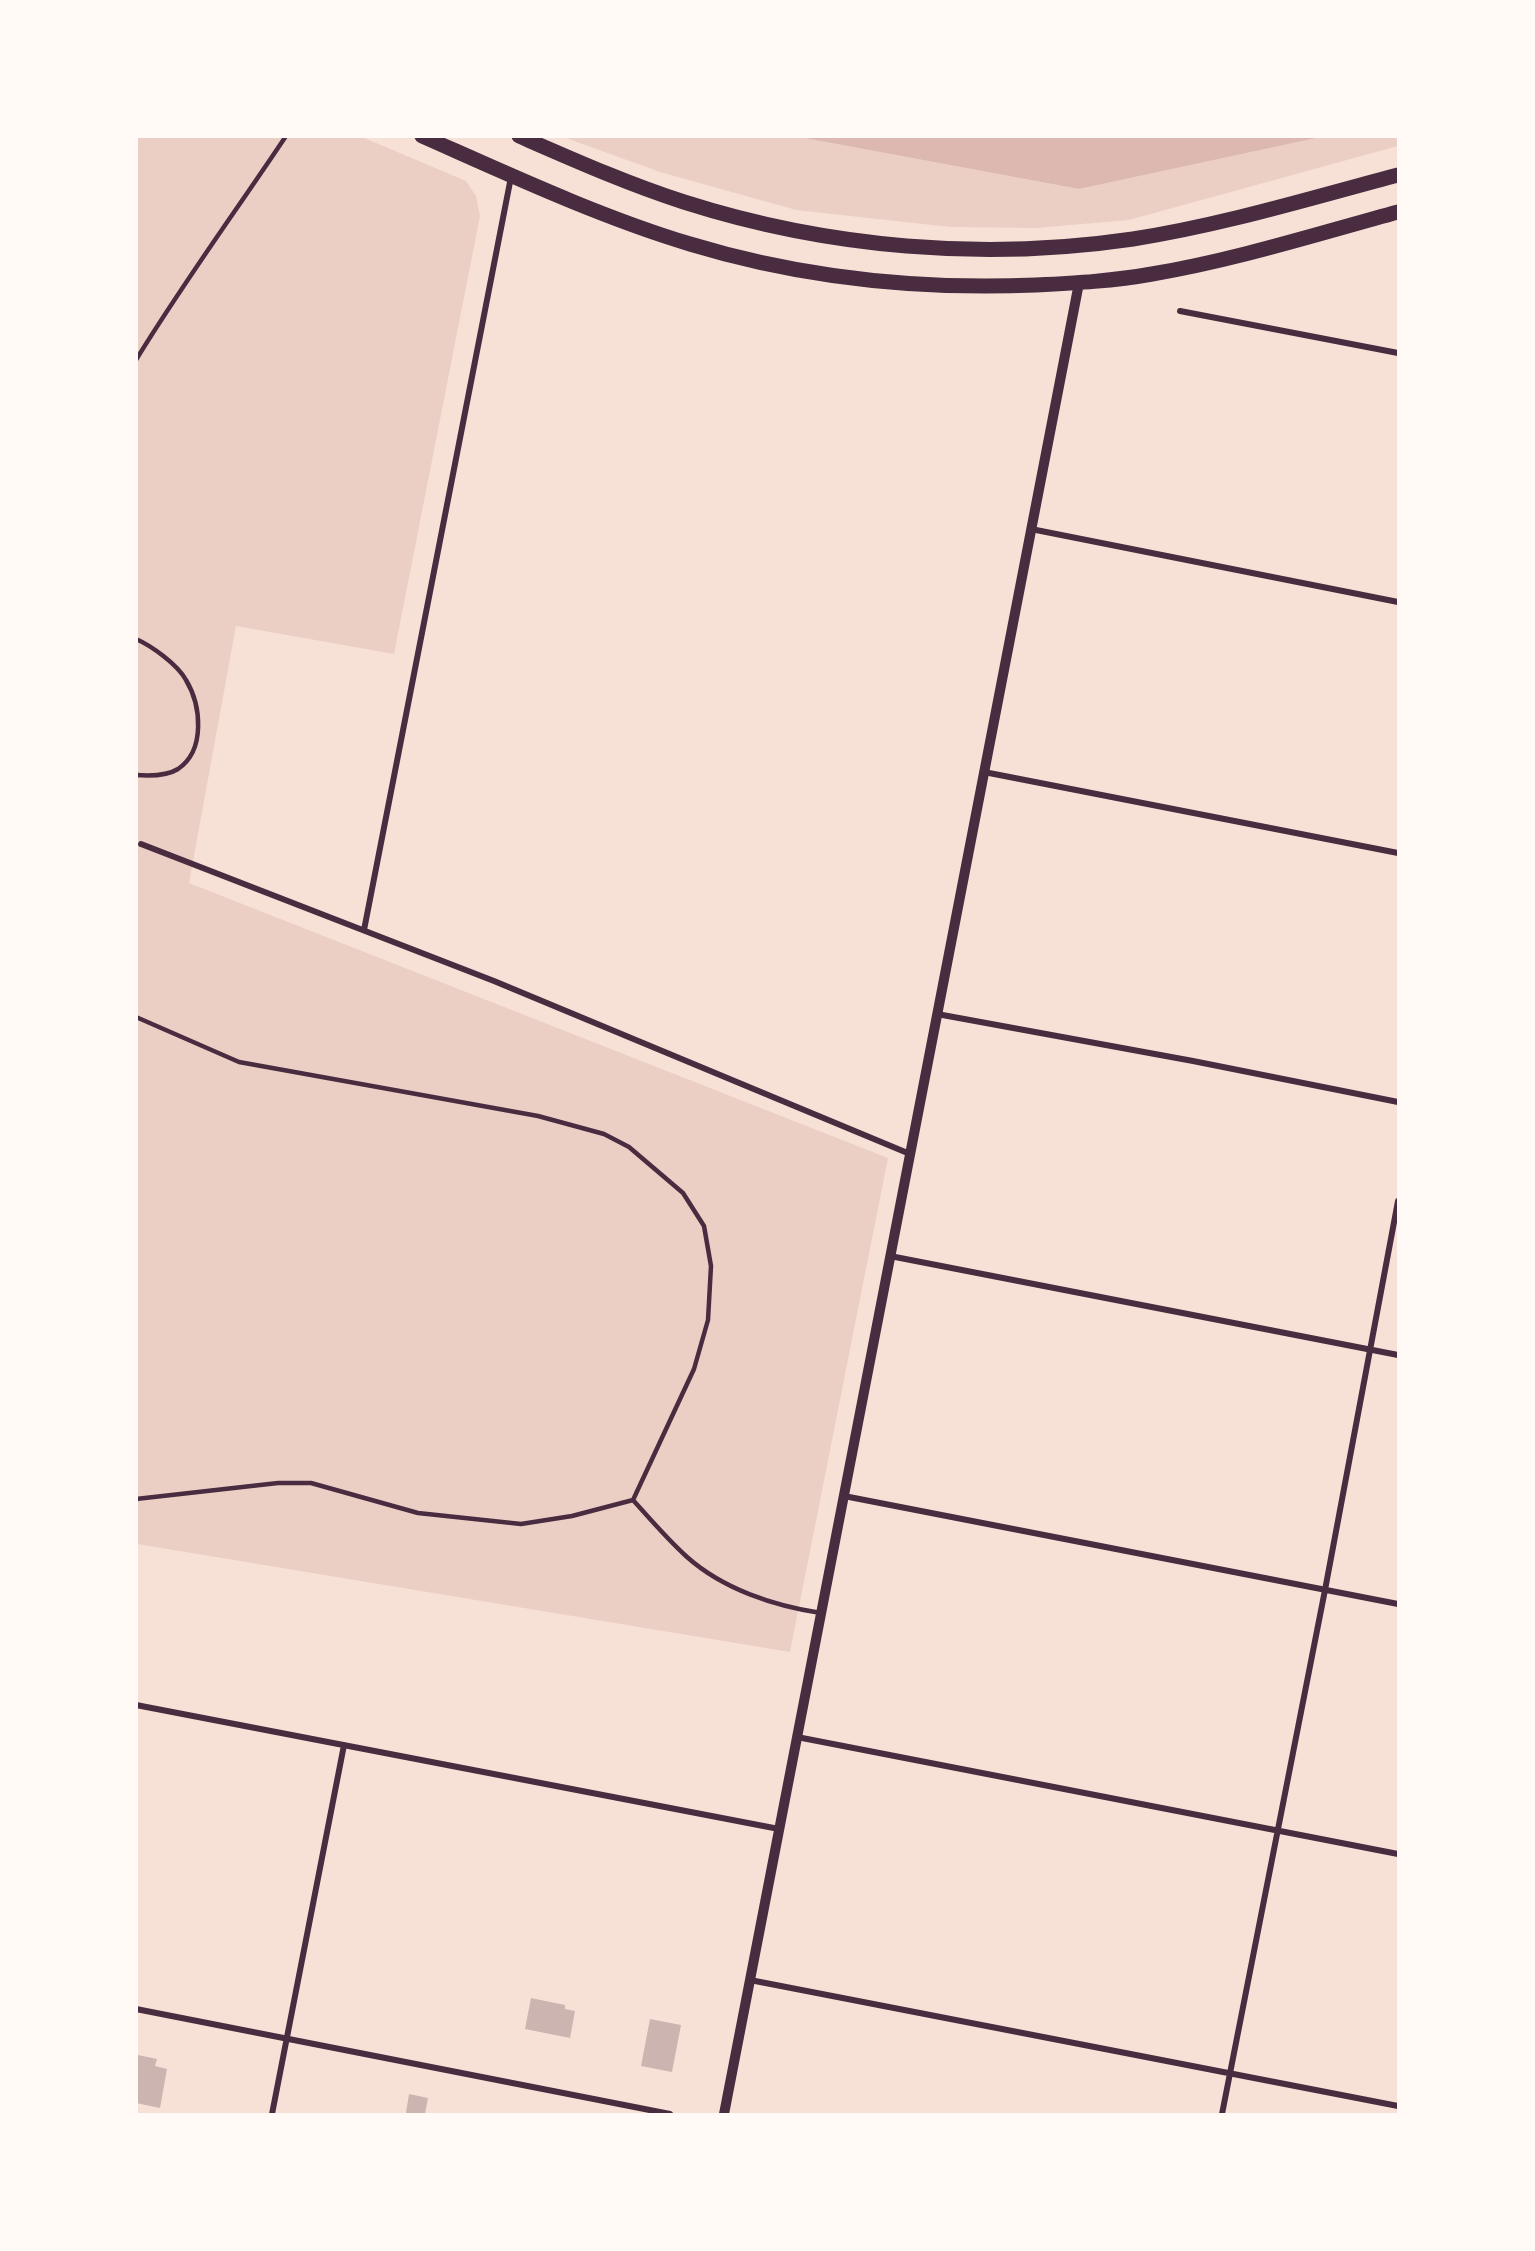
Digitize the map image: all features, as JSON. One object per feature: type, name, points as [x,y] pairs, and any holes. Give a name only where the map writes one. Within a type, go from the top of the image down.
[{"type":"main road","points":[[422,136],[643,229],[728,255],[800,271],[848,278],[945,286],[989,287],[1079,283],[1151,274],[1200,265],[1398,212]]},
{"type":"main road","points":[[519,136],[650,191],[723,213],[834,238],[947,248],[1061,246],[1134,239],[1250,214],[1398,175]]},
{"type":"street","points":[[364,930],[512,175]]},
{"type":"street","points":[[724,2115],[1079,283]]},
{"type":"street","points":[[1180,311],[1398,353]]},
{"type":"street","points":[[1031,529],[1398,602]]},
{"type":"street","points":[[984,772],[1398,853]]},
{"type":"street","points":[[139,843],[494,981],[910,1154]]},
{"type":"street","points":[[938,1014],[1398,1102]]},
{"type":"street","points":[[1222,2115],[1325,1590],[1398,1200]]},
{"type":"street","points":[[890,1256],[1398,1355]]},
{"type":"street","points":[[844,1496],[1398,1604]]},
{"type":"street","points":[[136,1705],[779,1829]]},
{"type":"street","points":[[797,1737],[1398,1854]]},
{"type":"street","points":[[272,2115],[344,1744]]},
{"type":"street","points":[[750,1980],[1398,2106]]},
{"type":"street","points":[[136,2009],[670,2115]]},
{"type":"lane","points":[[136,360],[183,285],[286,136]]},
{"type":"lane","points":[[136,639],[146,643],[167,659],[186,678],[197,704],[198,728],[190,754],[177,770],[136,775]]},
{"type":"lane","points":[[136,1017],[239,1062],[538,1116],[604,1134],[629,1147],[683,1193],[704,1226],[711,1266],[708,1320],[694,1369],[633,1500]]},
{"type":"lane","points":[[136,1499],[278,1483],[312,1482],[418,1513],[521,1524],[572,1516],[633,1500]]},
{"type":"lane","points":[[633,1500],[689,1559],[717,1578],[754,1596],[792,1609],[821,1614]]},
{"type":"shaded area","points":[[136,137],[362,137],[466,181],[476,196],[480,216],[394,654],[236,626],[189,883],[888,1158],[790,1652],[137,1544]]},
{"type":"shaded area","points":[[563,137],[799,137],[1079,189],[1321,137],[1398,137],[1398,146],[1129,220],[1036,228],[950,227],[796,210],[660,172]]},
{"type":"shaded area","points":[[799,137],[1321,137],[1079,189]]},
{"type":"building","points":[[531,1998],[565,2005],[565,2009],[575,2011],[570,2038],[525,2029]]},
{"type":"building","points":[[650,2019],[681,2025],[672,2072],[641,2066]]},
{"type":"building","points":[[138,2055],[157,2059],[155,2066],[167,2069],[160,2108],[136,2103]]},
{"type":"building","points":[[409,2094],[428,2098],[425,2114],[406,2113]]}]
